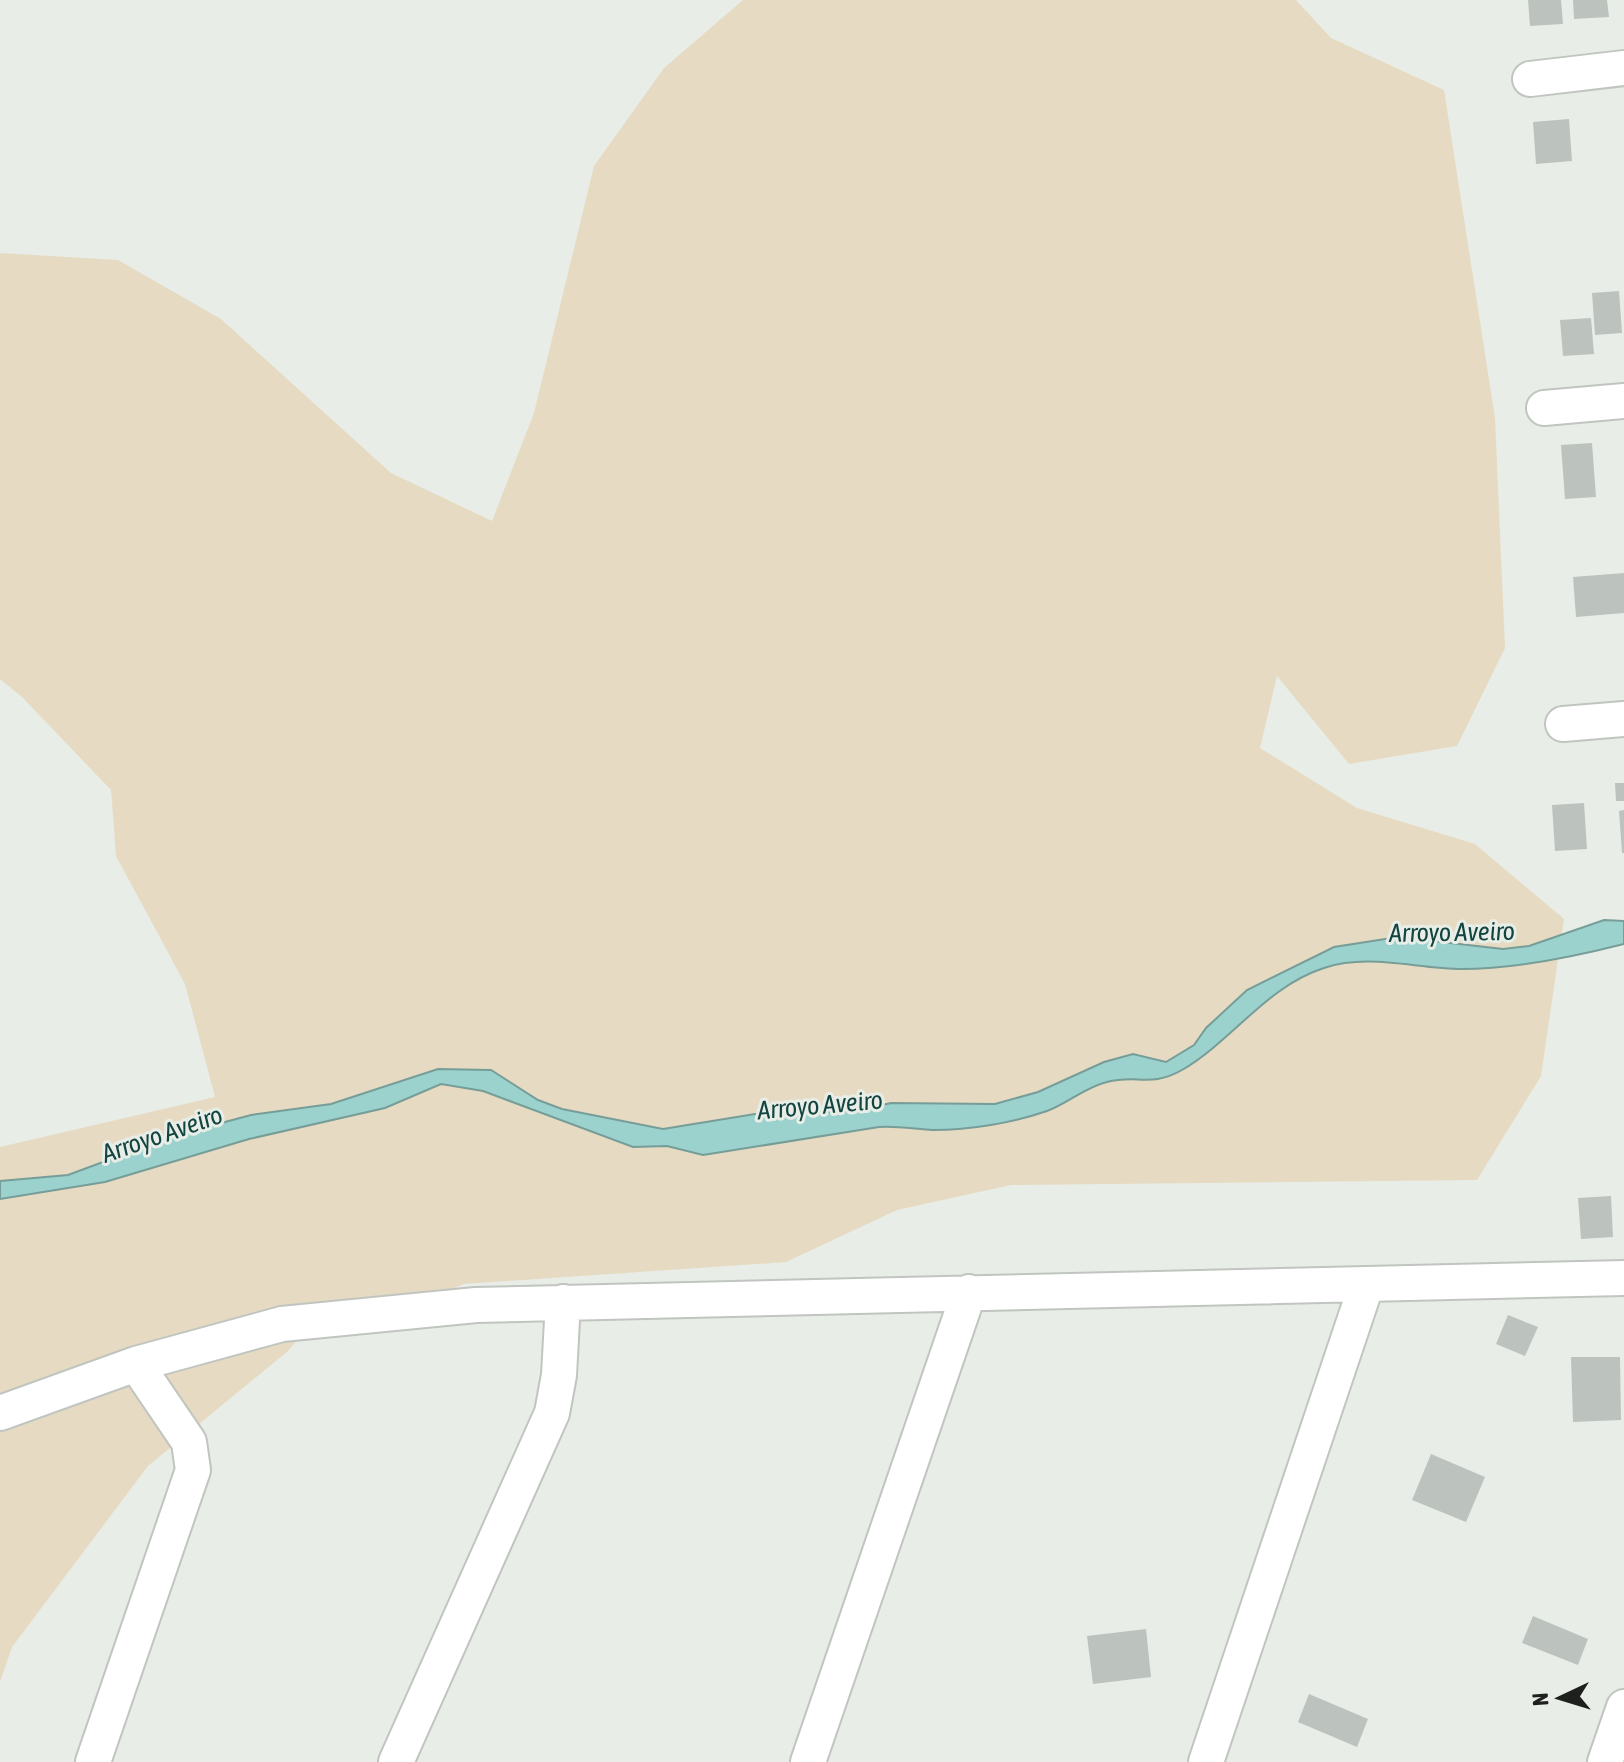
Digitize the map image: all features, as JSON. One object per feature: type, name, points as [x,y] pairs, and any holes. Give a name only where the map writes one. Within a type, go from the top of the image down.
[{"type":"street","points":[[1530,79],[1624,68]]},
{"type":"street","points":[[1544,408],[1624,401]]},
{"type":"street","points":[[1563,724],[1624,719]]},
{"type":"street","points":[[0,1413],[136,1364],[282,1324],[476,1305],[1624,1278]]},
{"type":"street","points":[[1206,1762],[1366,1286]]},
{"type":"street","points":[[808,1762],[969,1292]]},
{"type":"street","points":[[396,1762],[552,1413],[559,1375],[563,1302]]},
{"type":"street","points":[[93,1762],[193,1470],[189,1442],[136,1364]]},
{"type":"street","points":[[1605,1762],[1624,1707]]},
{"type":"shaded area","points":[[743,0],[1296,0],[1331,38],[1444,90],[1495,418],[1505,648],[1457,746],[1349,764],[1277,676],[1260,748],[1357,808],[1475,844],[1564,919],[1541,1076],[1477,1180],[1011,1185],[897,1210],[786,1262],[464,1284],[361,1328],[304,1332],[288,1351],[148,1466],[12,1647],[0,1682],[0,1147],[215,1097],[185,984],[116,856],[111,790],[22,697],[0,679],[0,253],[118,260],[221,319],[391,473],[492,521],[534,413],[594,166],[664,68]]},
{"type":"water","points":[[1604,920],[1624,921],[1624,944],[1565,958],[1503,967],[1462,969],[1358,962],[1324,968],[1285,987],[1182,1070],[1152,1080],[1107,1082],[1047,1111],[991,1125],[933,1130],[879,1127],[703,1155],[667,1146],[633,1147],[483,1091],[441,1084],[385,1108],[249,1139],[105,1182],[0,1199],[0,1181],[68,1175],[173,1136],[251,1115],[331,1104],[438,1069],[491,1070],[538,1100],[562,1109],[663,1129],[755,1114],[855,1111],[891,1103],[995,1104],[1038,1092],[1104,1062],[1133,1054],[1166,1062],[1194,1045],[1206,1028],[1247,990],[1334,947],[1398,937],[1503,949],[1529,946]]},
{"type":"building","points":[[1528,0],[1561,0],[1563,24],[1530,26]]},
{"type":"building","points":[[1573,0],[1607,0],[1609,17],[1574,19]]},
{"type":"building","points":[[1569,119],[1572,161],[1536,164],[1533,122]]},
{"type":"building","points":[[1619,291],[1622,333],[1595,335],[1592,293]]},
{"type":"building","points":[[1591,318],[1594,354],[1563,356],[1560,320]]},
{"type":"building","points":[[1592,443],[1596,497],[1565,499],[1561,445]]},
{"type":"building","points":[[1624,573],[1624,613],[1576,617],[1573,577]]},
{"type":"building","points":[[1615,783],[1624,783],[1624,801],[1616,801]]},
{"type":"building","points":[[1584,803],[1587,849],[1555,851],[1552,805]]},
{"type":"building","points":[[1624,810],[1624,853],[1622,853],[1619,811]]},
{"type":"building","points":[[1611,1196],[1613,1237],[1581,1239],[1578,1198]]},
{"type":"building","points":[[1508,1315],[1538,1327],[1525,1356],[1496,1344]]},
{"type":"building","points":[[1571,1357],[1620,1357],[1621,1420],[1573,1422]]},
{"type":"building","points":[[1431,1454],[1485,1477],[1466,1522],[1412,1500]]},
{"type":"building","points":[[1533,1616],[1588,1639],[1578,1665],[1522,1643]]},
{"type":"building","points":[[1146,1629],[1151,1677],[1093,1684],[1087,1636]]},
{"type":"building","points":[[1309,1694],[1368,1719],[1357,1747],[1298,1722]]},
{"type":"water label","name":"Arroyo Aveiro","points":[[1452,932]]},
{"type":"water label","name":"Arroyo Aveiro","points":[[820,1105]]},
{"type":"water label","name":"Arroyo Aveiro","points":[[162,1134]]}]
